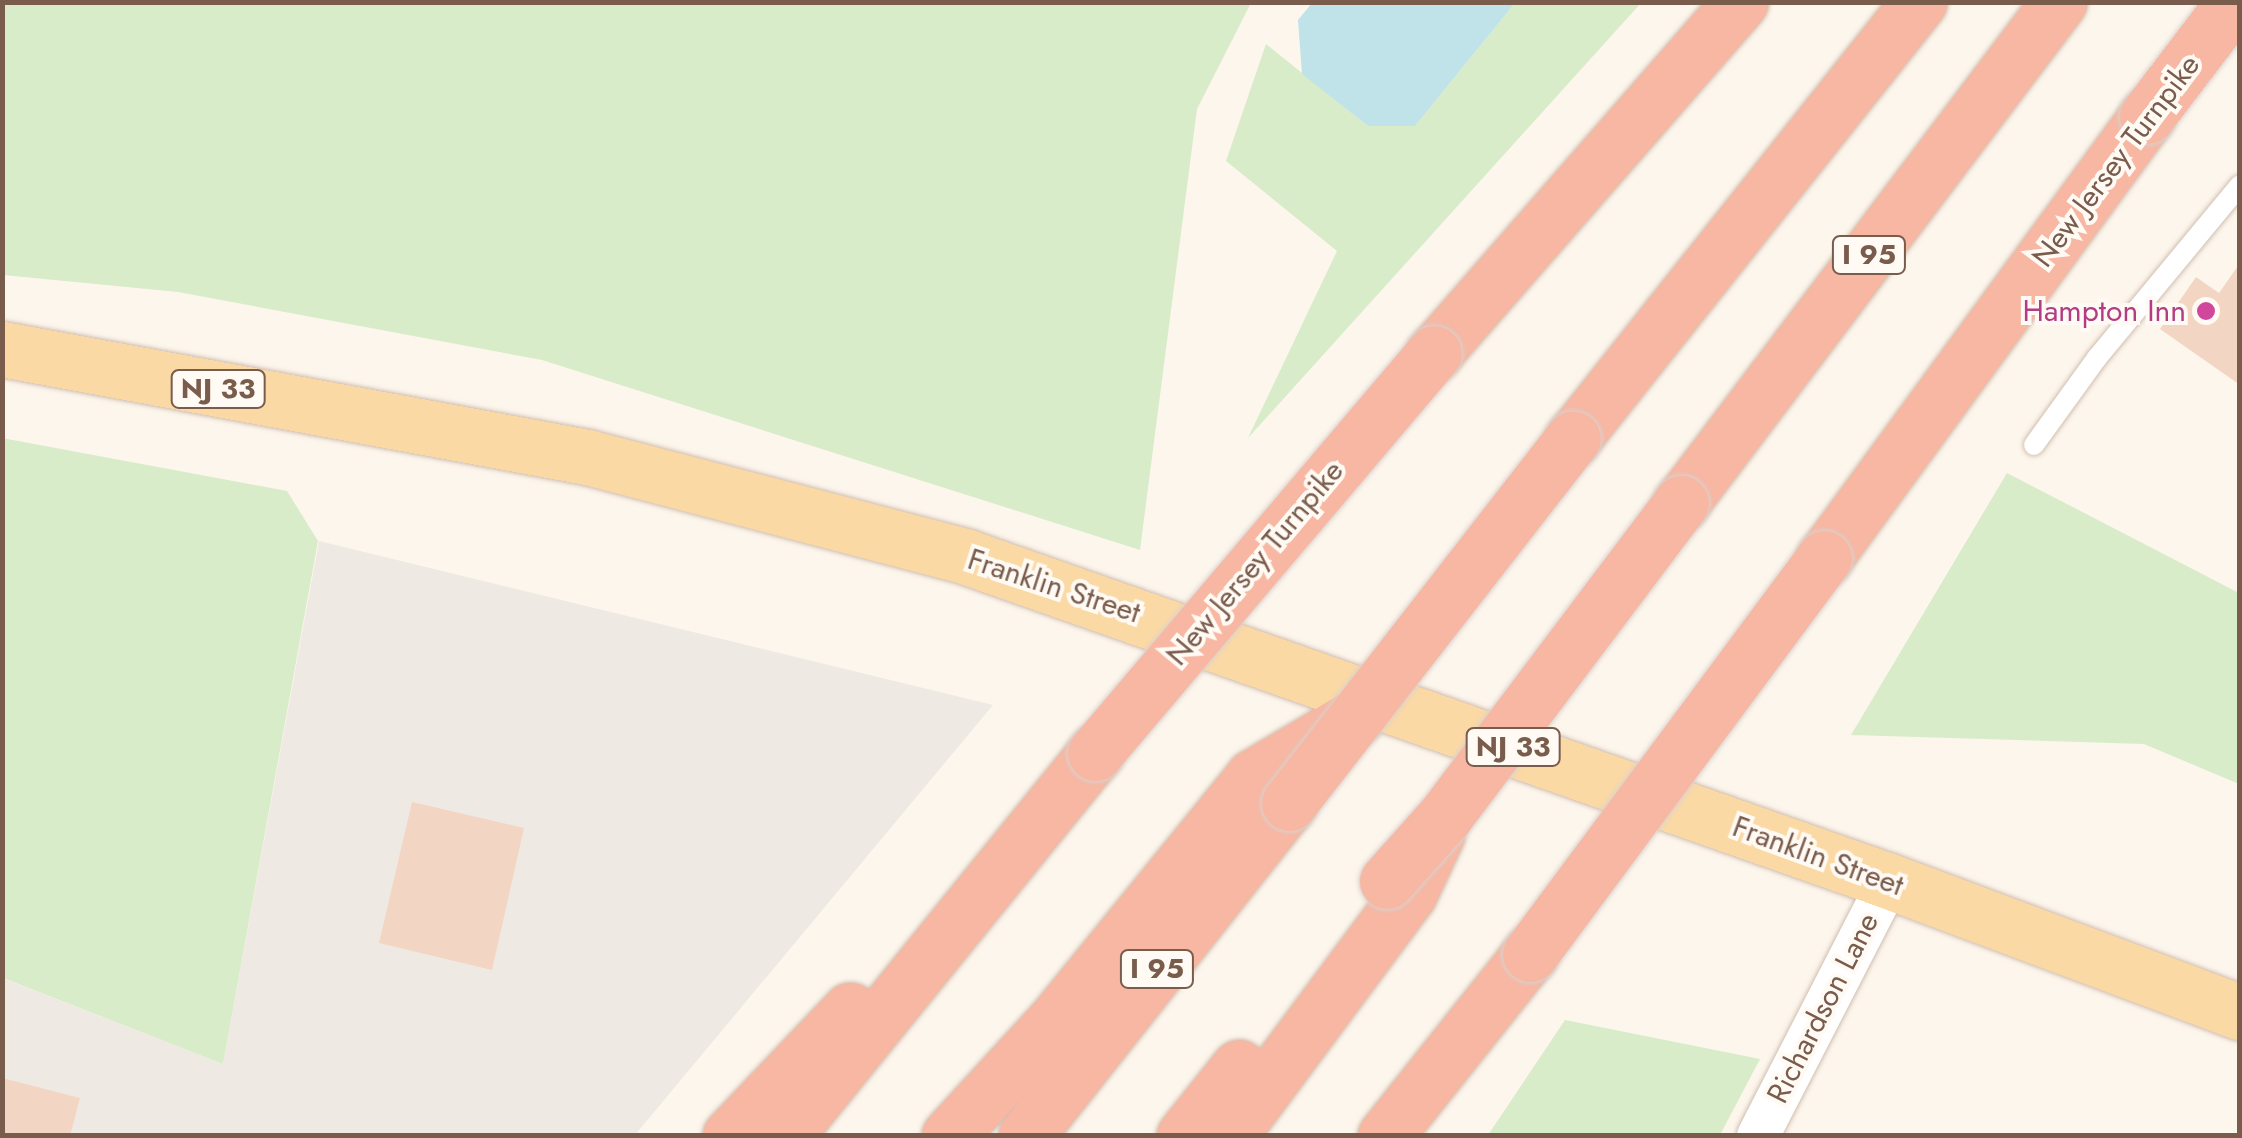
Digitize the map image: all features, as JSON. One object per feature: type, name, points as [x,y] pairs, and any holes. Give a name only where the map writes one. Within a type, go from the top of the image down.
[{"type":"highway","name":"New Jersey Turnpike","points":[[785,1136],[1094,753],[1434,353],[1740,2]]},
{"type":"highway","name":"I 95","points":[[1026,1136],[1271,790],[1358,715],[1572,438],[1919,2]]},
{"type":"highway","name":"New Jersey Turnpike","points":[[1385,1136],[1530,954],[2234,2]]},
{"type":"highway","name":"I 95","points":[[1184,1136],[1398,888],[1446,816],[2057,4]]},
{"type":"highway","points":[[949,1136],[1271,790]]},
{"type":"highway","points":[[730,1136],[796,1060],[1006,865]]},
{"type":"highway","points":[[1229,1136],[1398,888]]},
{"type":"highway","points":[[1434,1136],[1530,954]]},
{"type":"main road","name":"Franklin Street","points":[[2,350],[587,457],[779,503],[1148,617],[1889,881],[2240,1012]]},
{"type":"street","name":"Richardson Lane","points":[[1758,1136],[1889,881]]},
{"type":"lane","points":[[2034,445],[2240,185]]},
{"type":"shaded area","points":[[319,541],[993,705],[635,1135],[3,1135],[2,978],[223,1064]]},
{"type":"green space","points":[[2,3],[1251,3],[1197,109],[1140,550],[542,360],[178,292],[3,275]]},
{"type":"green space","points":[[1515,3],[1641,3],[1248,438],[1337,251],[1226,161],[1266,44],[1368,126],[1415,126]]},
{"type":"green space","points":[[2,438],[287,491],[318,541],[223,1064],[3,978]]},
{"type":"green space","points":[[2007,473],[2239,593],[2239,784],[2144,744],[1851,735]]},
{"type":"green space","points":[[1565,1020],[1760,1059],[1720,1135],[1488,1135]]},
{"type":"water","points":[[1312,2],[1515,3],[1415,126],[1368,126],[1302,74],[1298,20]]},
{"type":"building","name":"Hampton Inn","points":[[2240,263],[2240,385],[2160,329],[2196,277],[2219,293]]},
{"type":"building","points":[[412,802],[524,828],[492,970],[379,943]]},
{"type":"building","points":[[2,1078],[80,1098],[70,1136],[2,1136]]},
{"type":"place","name":"Hampton Inn","points":[[2206,311]]}]
